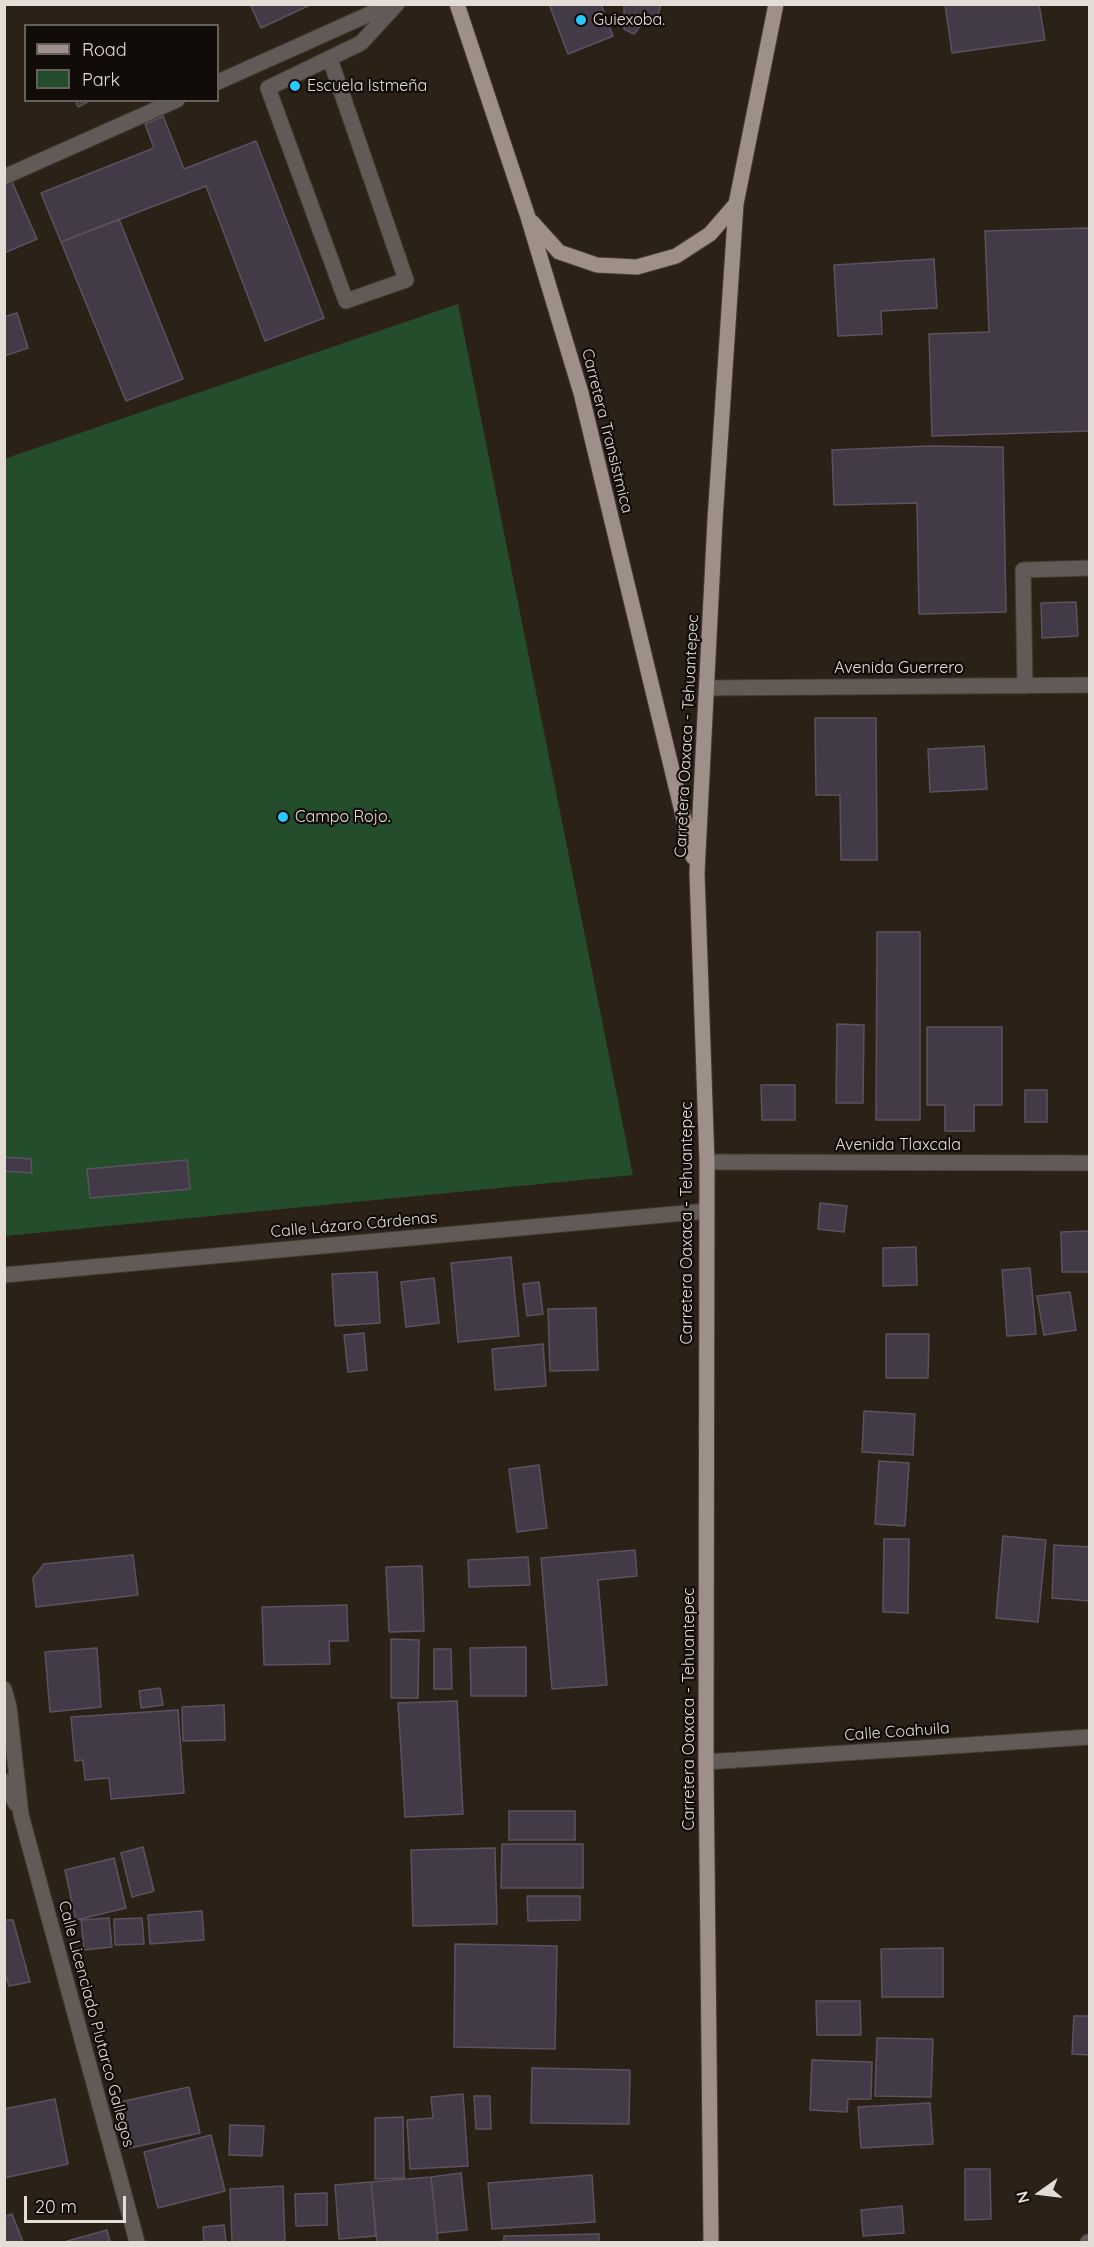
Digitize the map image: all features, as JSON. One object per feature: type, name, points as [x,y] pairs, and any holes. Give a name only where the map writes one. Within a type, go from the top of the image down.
[{"type":"main road","name":"Carretera Transistmica","points":[[457,4],[528,217],[581,393],[697,873]]},
{"type":"main road","points":[[528,217],[560,252],[597,265],[637,267],[676,256],[710,234],[736,204],[776,4]]},
{"type":"main road","name":"Carretera Oaxaca - Tehuantepec","points":[[711,2242],[706,1762],[707,1162],[697,873],[715,520],[736,204]]},
{"type":"street","points":[[219,82],[392,4]]},
{"type":"street","points":[[330,60],[406,280],[346,302],[268,88],[330,60],[361,43],[398,4]]},
{"type":"street","points":[[4,177],[173,102]]},
{"type":"street","points":[[1025,686],[1023,570],[1089,568]]},
{"type":"street","name":"Avenida Guerrero","points":[[708,688],[1089,685]]},
{"type":"street","name":"Avenida Tlaxcala","points":[[707,1162],[1089,1163]]},
{"type":"street","name":"Calle Lázaro Cárdenas","points":[[4,1275],[707,1211]]},
{"type":"street","name":"Calle Licenciado Plutarco Gallegos","points":[[4,1689],[9,1707],[21,1815],[137,2242]]},
{"type":"street","name":"Calle Coahuila","points":[[706,1762],[1089,1737]]},
{"type":"street","name":"Calle Licenciado Plutarco Gallegos","points":[[4,1781],[21,1815]]},
{"type":"green space","name":"Campo Rojo.","points":[[458,304],[633,1175],[5,1236],[4,459]]},
{"type":"building","points":[[250,4],[312,4],[261,28]]},
{"type":"building","name":"Guiexoba.","points":[[549,4],[601,4],[613,36],[568,54]]},
{"type":"building","name":"Guiexoba.","points":[[624,4],[661,4],[656,22],[646,19],[634,34],[624,29]]},
{"type":"building","points":[[945,4],[1039,4],[1045,40],[952,53]]},
{"type":"building","points":[[76,102],[87,102],[78,107]]},
{"type":"building","points":[[163,116],[184,169],[256,141],[324,318],[265,341],[206,186],[61,242],[41,193],[154,148],[145,124]]},
{"type":"building","points":[[10,177],[37,239],[4,253],[4,180]]},
{"type":"building","points":[[119,219],[183,379],[126,401],[61,242]]},
{"type":"building","points":[[1090,228],[1090,431],[932,436],[929,334],[989,332],[985,231]]},
{"type":"building","points":[[934,259],[937,308],[881,311],[882,334],[838,336],[834,265]]},
{"type":"building","points":[[17,313],[28,348],[4,356],[4,317]]},
{"type":"building","points":[[930,446],[1003,447],[1006,612],[919,614],[917,503],[834,505],[832,450]]},
{"type":"building","points":[[1076,602],[1078,636],[1042,638],[1041,603]]},
{"type":"building","points":[[815,718],[876,718],[877,860],[841,860],[840,795],[816,795]]},
{"type":"building","points":[[984,746],[987,789],[930,792],[928,749]]},
{"type":"building","points":[[877,932],[920,932],[920,1120],[876,1120]]},
{"type":"building","points":[[837,1024],[864,1025],[863,1103],[836,1103]]},
{"type":"building","points":[[927,1027],[1002,1027],[1002,1105],[974,1105],[974,1131],[945,1131],[945,1105],[927,1105]]},
{"type":"building","points":[[761,1085],[795,1085],[795,1120],[762,1120]]},
{"type":"building","points":[[1025,1090],[1047,1090],[1047,1122],[1025,1122]]},
{"type":"building","points":[[4,1157],[31,1159],[32,1173],[4,1171]]},
{"type":"building","points":[[187,1160],[190,1189],[90,1198],[87,1169]]},
{"type":"building","points":[[820,1203],[847,1206],[844,1232],[818,1229]]},
{"type":"building","points":[[1090,1231],[1090,1272],[1062,1272],[1061,1232]]},
{"type":"building","points":[[916,1247],[917,1285],[883,1286],[883,1248]]},
{"type":"building","points":[[511,1257],[519,1336],[458,1342],[451,1263]]},
{"type":"building","points":[[1030,1268],[1036,1334],[1007,1336],[1002,1270]]},
{"type":"building","points":[[377,1272],[380,1323],[335,1326],[332,1274]]},
{"type":"building","points":[[434,1278],[439,1323],[406,1327],[401,1282]]},
{"type":"building","points":[[539,1282],[543,1314],[527,1316],[523,1284]]},
{"type":"building","points":[[1070,1292],[1076,1330],[1044,1335],[1037,1296]]},
{"type":"building","points":[[596,1308],[598,1370],[550,1371],[548,1309]]},
{"type":"building","points":[[364,1333],[367,1370],[348,1372],[344,1335]]},
{"type":"building","points":[[886,1334],[929,1334],[928,1378],[886,1378]]},
{"type":"building","points":[[543,1344],[546,1386],[495,1390],[492,1349]]},
{"type":"building","points":[[864,1411],[915,1414],[913,1455],[862,1452]]},
{"type":"building","points":[[879,1461],[909,1463],[905,1526],[875,1524]]},
{"type":"building","points":[[539,1465],[547,1528],[517,1532],[509,1469]]},
{"type":"building","points":[[1003,1536],[1046,1540],[1038,1622],[996,1618]]},
{"type":"building","points":[[884,1539],[909,1539],[908,1613],[883,1612]]},
{"type":"building","points":[[1054,1545],[1090,1547],[1090,1601],[1052,1598]]},
{"type":"building","points":[[635,1550],[637,1576],[598,1580],[607,1685],[552,1689],[541,1558]]},
{"type":"building","points":[[133,1555],[138,1595],[36,1607],[33,1578],[44,1564]]},
{"type":"building","points":[[528,1557],[530,1585],[469,1587],[468,1560]]},
{"type":"building","points":[[422,1566],[424,1631],[389,1632],[386,1567]]},
{"type":"building","points":[[347,1605],[348,1641],[329,1641],[330,1664],[264,1665],[262,1607]]},
{"type":"building","points":[[391,1639],[419,1640],[418,1698],[391,1698]]},
{"type":"building","points":[[526,1647],[526,1696],[471,1696],[470,1648]]},
{"type":"building","points":[[97,1648],[101,1707],[50,1712],[45,1652]]},
{"type":"building","points":[[434,1649],[451,1649],[452,1689],[434,1689]]},
{"type":"building","points":[[160,1688],[163,1705],[141,1708],[139,1691]]},
{"type":"building","points":[[457,1701],[463,1814],[405,1817],[398,1703]]},
{"type":"building","points":[[224,1705],[225,1740],[183,1741],[182,1707]]},
{"type":"building","points":[[178,1710],[184,1793],[111,1799],[109,1778],[85,1780],[83,1760],[75,1761],[71,1717]]},
{"type":"building","points":[[509,1811],[575,1811],[575,1840],[509,1840]]},
{"type":"building","points":[[502,1844],[583,1844],[583,1888],[501,1888]]},
{"type":"building","points":[[143,1847],[154,1891],[132,1897],[121,1853]]},
{"type":"building","points":[[495,1848],[497,1924],[413,1926],[411,1850]]},
{"type":"building","points":[[114,1858],[126,1908],[76,1920],[65,1870]]},
{"type":"building","points":[[527,1896],[580,1896],[580,1920],[528,1921]]},
{"type":"building","points":[[202,1911],[204,1940],[150,1944],[148,1915]]},
{"type":"building","points":[[109,1918],[112,1947],[84,1950],[81,1920]]},
{"type":"building","points":[[142,1918],[144,1944],[115,1945],[114,1919]]},
{"type":"building","points":[[4,1920],[13,1920],[30,1982],[9,1986],[4,1970]]},
{"type":"building","points":[[455,1944],[557,1946],[555,2049],[454,2047]]},
{"type":"building","points":[[943,1948],[943,1997],[882,1997],[881,1949]]},
{"type":"building","points":[[816,2001],[860,2001],[861,2035],[817,2035]]},
{"type":"building","points":[[1074,2016],[1090,2016],[1090,2055],[1072,2054]]},
{"type":"building","points":[[877,2038],[933,2039],[931,2097],[875,2096]]},
{"type":"building","points":[[812,2060],[872,2062],[871,2099],[848,2099],[847,2112],[810,2110]]},
{"type":"building","points":[[532,2068],[630,2070],[629,2124],[531,2123]]},
{"type":"building","points":[[189,2087],[200,2133],[130,2148],[120,2102]]},
{"type":"building","points":[[463,2094],[468,2166],[410,2169],[407,2120],[433,2118],[431,2097]]},
{"type":"building","points":[[474,2096],[490,2096],[491,2129],[476,2129]]},
{"type":"building","points":[[55,2099],[68,2164],[4,2178],[4,2109]]},
{"type":"building","points":[[930,2103],[933,2144],[861,2148],[858,2107]]},
{"type":"building","points":[[403,2117],[404,2178],[375,2179],[375,2118]]},
{"type":"building","points":[[230,2125],[264,2126],[262,2156],[229,2155]]},
{"type":"building","points":[[211,2135],[225,2191],[158,2208],[144,2152]]},
{"type":"building","points":[[965,2169],[990,2169],[991,2219],[965,2220]]},
{"type":"building","points":[[461,2173],[467,2230],[437,2233],[431,2177]]},
{"type":"building","points":[[592,2175],[595,2222],[492,2229],[488,2183]]},
{"type":"building","points":[[431,2177],[438,2242],[377,2242],[371,2182]]},
{"type":"building","points":[[371,2182],[376,2236],[339,2239],[335,2185]]},
{"type":"building","points":[[283,2186],[285,2242],[232,2242],[230,2189]]},
{"type":"building","points":[[327,2193],[327,2225],[296,2226],[295,2194]]},
{"type":"building","points":[[902,2206],[904,2233],[863,2236],[861,2210]]},
{"type":"building","points":[[12,2214],[23,2242],[4,2242],[4,2217]]},
{"type":"building","points":[[224,2225],[226,2242],[204,2242],[203,2227]]},
{"type":"building","points":[[107,2230],[110,2242],[64,2242]]},
{"type":"building","points":[[599,2234],[599,2242],[504,2242],[504,2236]]},
{"type":"place","name":"Guiexoba.","points":[[581,20]]},
{"type":"place","name":"Escuela Istmeña","points":[[295,86]]},
{"type":"place","name":"Campo Rojo.","points":[[283,817]]}]
